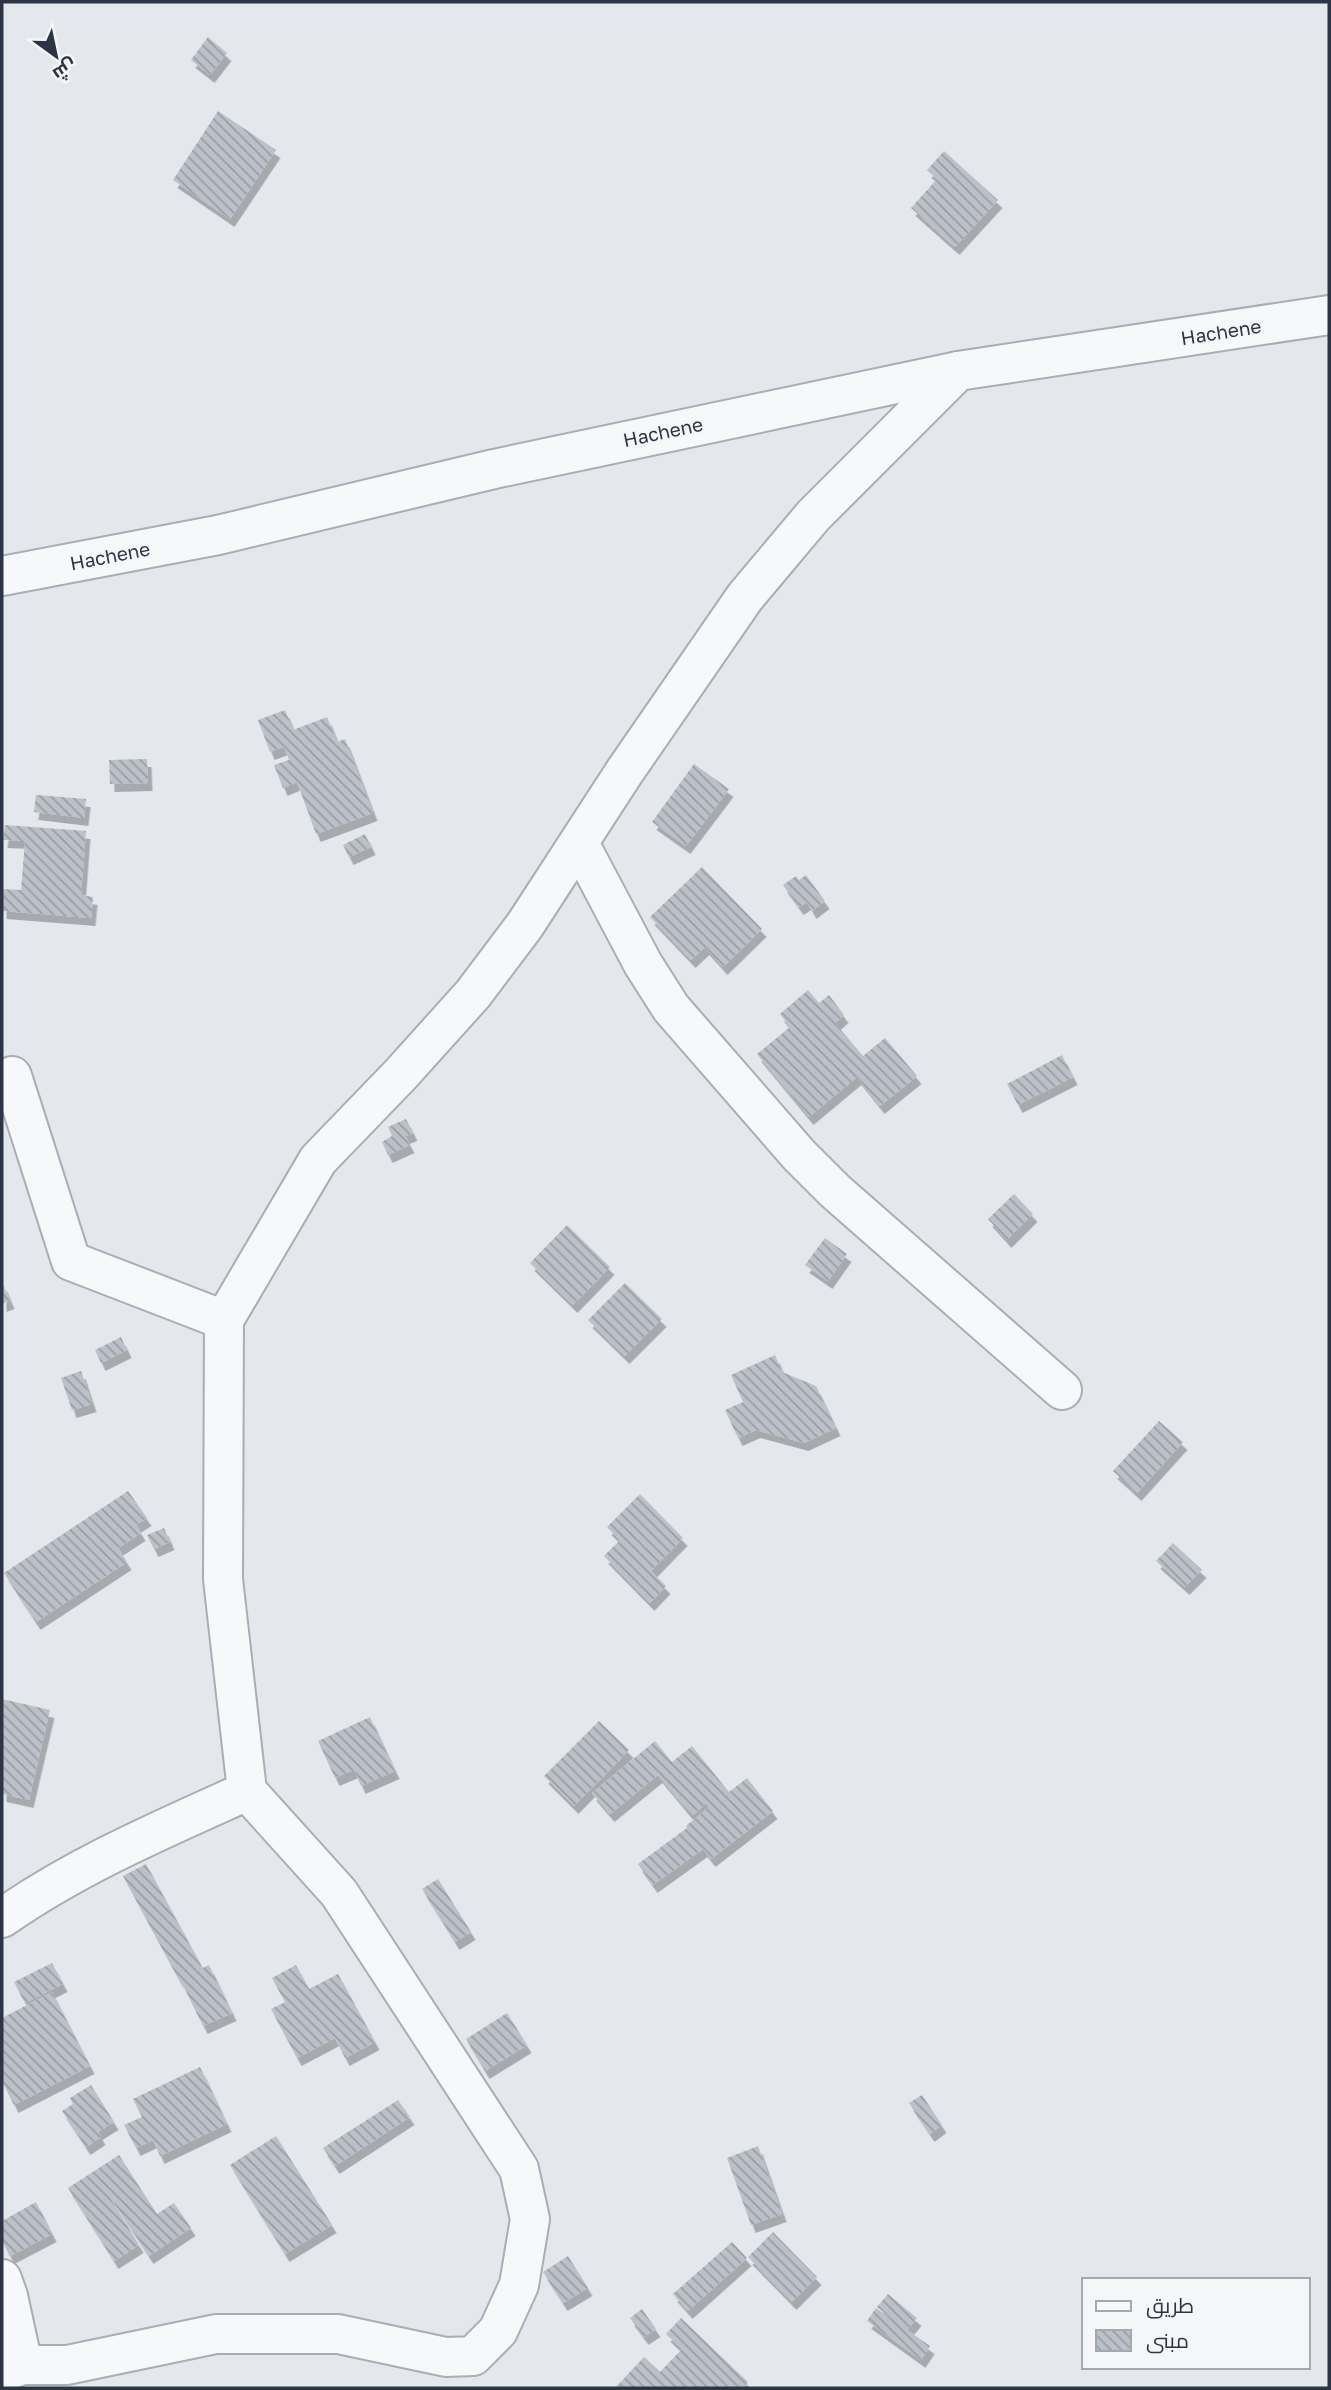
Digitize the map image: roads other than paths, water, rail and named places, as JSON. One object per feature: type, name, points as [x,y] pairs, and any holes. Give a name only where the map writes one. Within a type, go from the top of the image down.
[{"type":"street","name":"Hachene","points":[[2,576],[218,535],[520,463],[958,371],[1329,315]]},
{"type":"street","points":[[2,2279],[8,2296],[12,2369],[67,2365],[216,2334],[338,2334],[446,2357],[473,2356],[498,2330],[519,2285],[530,2219],[519,2169],[339,1893],[247,1791],[223,1579],[224,1320],[318,1160],[473,994],[525,925],[625,771],[746,597],[813,516],[958,371]]},
{"type":"street","points":[[579,843],[643,964],[671,1008],[748,1098],[835,1191],[1062,1390]]},
{"type":"street","points":[[12,1076],[71,1261],[224,1320]]},
{"type":"street","points":[[2,1919],[38,1893],[133,1842],[247,1791]]}]
